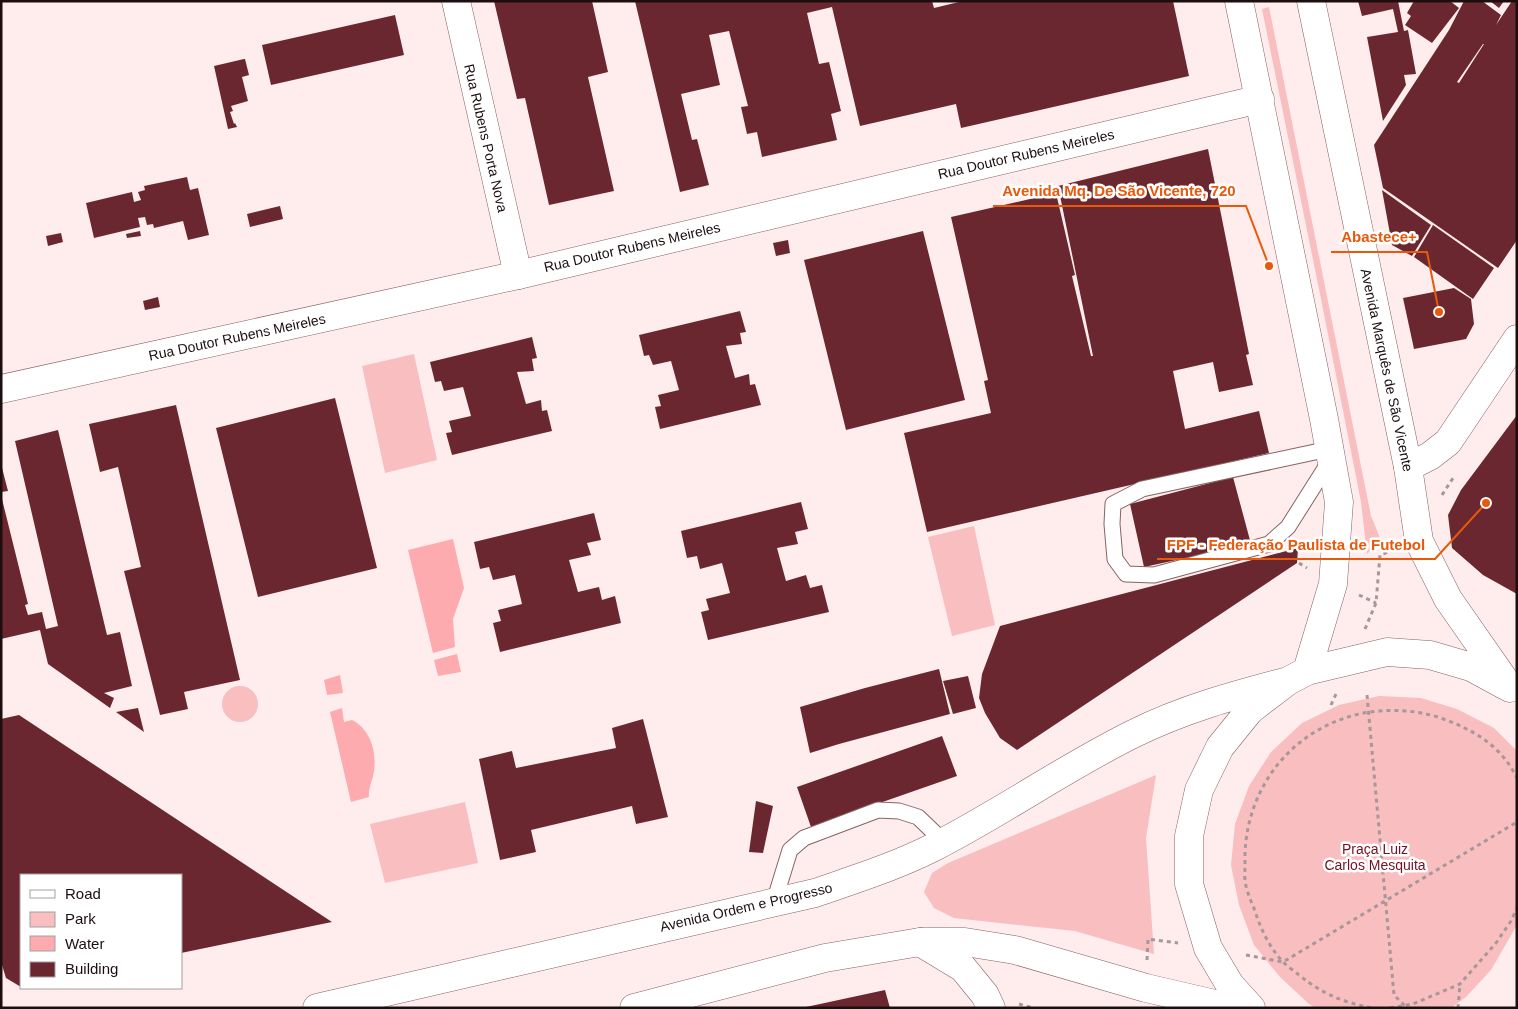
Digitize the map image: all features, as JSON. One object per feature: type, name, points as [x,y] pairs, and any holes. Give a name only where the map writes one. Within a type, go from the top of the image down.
[{"type":"main road","name":"Rua Rubens Porta Nova","points":[[456,1],[518,275]]},
{"type":"main road","points":[[1239,1],[1339,502],[1333,584],[1297,676]]},
{"type":"main road","name":"Avenida Marquês de São Vicente","points":[[1311,1],[1408,468],[1419,541],[1448,599],[1513,691]]},
{"type":"main road","name":"Rua Doutor Rubens Meireles","points":[[1,388],[518,275],[1260,99]]},
{"type":"main road","points":[[1408,468],[1430,456],[1448,442],[1516,343]]},
{"type":"main road","points":[[1251,1008],[1230,984],[1208,948],[1189,884],[1189,836],[1199,790],[1220,747],[1250,710],[1297,676],[1387,652],[1430,655],[1471,667],[1513,691]]},
{"type":"main road","name":"Avenida Ordem e Progresso","points":[[317,1008],[815,893],[881,871],[944,842],[986,819],[1065,770],[1134,733],[1182,712],[1297,676]]},
{"type":"main road","points":[[634,1008],[825,958],[920,942],[965,942],[1014,950],[1146,988],[1232,1008]]},
{"type":"main road","points":[[920,942],[963,968],[985,995],[991,1008]]},
{"type":"lane","points":[[1330,454],[1288,527],[1269,544],[1154,575],[1126,574],[1115,559],[1112,504],[1142,489],[1330,454]]},
{"type":"lane","points":[[774,902],[790,850],[804,838],[878,810],[899,812],[918,818],[944,842]]},
{"type":"path","points":[[1367,694],[1394,995],[1406,1006]]},
{"type":"path","points":[[1371,1008],[1343,1001],[1317,989],[1283,962],[1263,934],[1246,885],[1244,844],[1254,804],[1268,777],[1288,753],[1308,736],[1332,722],[1384,710],[1425,713],[1483,737],[1506,761],[1517,778]]},
{"type":"path","points":[[1283,962],[1517,822]]},
{"type":"path","points":[[1390,1008],[1413,1004],[1460,984],[1496,943],[1511,921],[1517,908]]},
{"type":"path","points":[[1458,1008],[1460,984]]},
{"type":"green space","points":[[1269,7],[1371,516],[1381,540],[1367,554],[1361,502],[1262,9]]},
{"type":"green space","points":[[414,354],[437,460],[385,473],[362,366]]},
{"type":"green space","points":[[974,526],[995,625],[952,636],[928,537]]},
{"type":"green space","points":[[240,686],[247,687],[253,691],[257,697],[257,711],[253,717],[247,721],[240,722],[233,721],[227,717],[223,711],[222,704],[223,697],[227,691],[233,687]]},
{"type":"green space","name":"Praça Luiz Carlos Mesquita","points":[[1379,696],[1421,698],[1457,709],[1494,728],[1517,751],[1517,925],[1491,970],[1466,997],[1451,1008],[1315,1008],[1280,977],[1254,945],[1239,905],[1231,865],[1235,824],[1249,786],[1271,752],[1302,723],[1339,705]]},
{"type":"green space","points":[[1156,775],[1146,838],[1154,954],[1075,931],[954,918],[934,908],[924,892],[932,873],[948,863]]},
{"type":"green space","points":[[465,802],[478,863],[385,883],[370,824]]},
{"type":"water","points":[[453,539],[464,588],[453,619],[455,647],[433,653],[408,550]]},
{"type":"water","points":[[457,654],[461,672],[438,676],[434,660]]},
{"type":"water","points":[[340,675],[343,693],[327,695],[324,680]]},
{"type":"water","points":[[342,708],[344,722],[352,720],[368,735],[373,748],[375,763],[369,797],[351,802],[330,712]]},
{"type":"building","points":[[494,1],[592,1],[608,72],[588,77],[614,191],[549,205],[525,98],[517,99]]},
{"type":"building","points":[[635,1],[932,1],[934,8],[963,1],[1173,1],[1189,76],[961,128],[956,104],[860,126],[832,7],[807,13],[819,64],[829,62],[841,111],[831,114],[837,140],[762,157],[757,132],[747,134],[741,107],[748,106],[729,31],[709,35],[720,85],[681,94],[692,140],[697,139],[709,185],[680,192]]},
{"type":"building","points":[[1358,1],[1398,1],[1404,31],[1408,30],[1416,74],[1404,75],[1406,85],[1383,121],[1367,37],[1398,32],[1393,9],[1362,16]]},
{"type":"building","points":[[1414,1],[1450,1],[1459,8],[1432,43],[1405,25],[1411,16],[1407,13]]},
{"type":"building","points":[[1464,1],[1482,1],[1501,15],[1496,25],[1512,1],[1517,1],[1517,240],[1498,268],[1383,188],[1374,145],[1449,30]],"holes":[[[1483,44],[1459,83],[1457,82]]]},
{"type":"building","points":[[1490,1],[1504,1],[1499,8]]},
{"type":"building","points":[[395,15],[404,55],[271,85],[262,45]]},
{"type":"building","points":[[245,59],[249,75],[242,77],[248,101],[231,106],[233,111],[230,112],[237,127],[228,129],[214,66]]},
{"type":"building","points":[[1208,149],[1249,354],[1246,355],[1253,385],[1219,392],[1213,362],[1173,371],[1185,429],[1259,411],[1269,453],[927,532],[904,433],[991,413],[984,381],[988,380],[951,217],[1056,193],[1075,275],[1072,276],[1091,356],[1093,356],[1058,186]]},
{"type":"building","points":[[187,177],[190,190],[198,188],[209,235],[188,240],[183,221],[154,228],[153,224],[147,225],[145,217],[138,218],[140,227],[94,238],[86,203],[132,192],[134,202],[141,200],[138,192],[145,190],[144,186]]},
{"type":"building","points":[[1382,190],[1431,225],[1412,256],[1392,245]]},
{"type":"building","points":[[280,206],[283,219],[250,227],[247,214]]},
{"type":"building","points":[[1433,225],[1494,268],[1473,299],[1414,257]]},
{"type":"building","points":[[140,231],[141,236],[127,238],[126,234]]},
{"type":"building","points":[[923,231],[965,400],[846,430],[804,260]]},
{"type":"building","points":[[61,233],[63,242],[48,246],[46,236]]},
{"type":"building","points":[[788,240],[790,253],[776,256],[773,243]]},
{"type":"building","points":[[1454,288],[1471,299],[1474,324],[1466,339],[1414,349],[1403,298]]},
{"type":"building","points":[[158,297],[160,307],[145,310],[143,301]]},
{"type":"building","points":[[740,311],[746,332],[740,333],[742,344],[726,346],[735,378],[749,374],[750,385],[755,384],[761,405],[660,429],[655,407],[661,406],[658,395],[679,390],[671,361],[653,365],[649,355],[644,356],[639,335]]},
{"type":"building","points":[[532,337],[537,358],[532,359],[534,371],[517,372],[526,404],[541,400],[542,411],[547,410],[552,431],[452,455],[446,433],[452,432],[449,421],[471,416],[463,387],[444,391],[441,381],[435,382],[430,362]]},
{"type":"building","points":[[335,398],[377,568],[258,597],[216,428]]},
{"type":"building","points":[[176,405],[240,680],[184,692],[188,709],[160,715],[124,571],[141,567],[118,467],[100,472],[89,424]]},
{"type":"building","points":[[1517,415],[1517,594],[1483,575],[1452,548],[1448,515],[1461,490]]},
{"type":"building","points":[[58,430],[107,635],[120,632],[132,686],[104,693],[114,698],[110,708],[48,664],[40,630],[1,639],[1,495],[28,604],[25,605],[28,615],[42,612],[46,629],[58,626],[15,441]]},
{"type":"building","points":[[1,464],[8,491],[1,492]]},
{"type":"building","points":[[1233,477],[1251,544],[1144,567],[1130,504]]},
{"type":"building","points":[[801,502],[808,529],[795,532],[798,544],[777,548],[786,581],[806,575],[810,588],[822,585],[829,612],[708,640],[701,612],[709,610],[706,599],[730,593],[722,563],[700,569],[697,556],[687,558],[681,531]]},
{"type":"building","points":[[594,513],[601,540],[587,543],[591,555],[569,560],[578,592],[599,587],[602,600],[615,596],[621,623],[500,652],[493,623],[501,621],[498,610],[522,604],[515,575],[493,580],[489,567],[480,569],[474,542]]},
{"type":"building","points":[[1298,548],[1297,563],[1017,750],[1000,738],[985,713],[979,698],[982,674],[1000,626]]},
{"type":"building","points":[[939,669],[950,714],[810,753],[800,707]]},
{"type":"building","points":[[968,676],[976,708],[953,714],[943,681]]},
{"type":"building","points":[[138,708],[144,732],[116,712]]},
{"type":"building","points":[[19,715],[332,922],[182,953],[182,874],[20,874],[20,986],[6,978],[1,962],[1,719]]},
{"type":"building","points":[[643,719],[668,817],[636,824],[632,806],[531,830],[536,852],[500,860],[479,759],[512,751],[516,768],[616,748],[612,728]]},
{"type":"building","points":[[942,736],[957,776],[811,827],[797,787]]},
{"type":"building","points":[[756,801],[773,806],[763,853],[749,852]]},
{"type":"building","points":[[885,990],[890,1008],[806,1008],[806,1007]]},
{"type":"place","name":"Avenida Mq. De São Vicente, 720","points":[[1269,266]]},
{"type":"place","name":"Abastece+","points":[[1439,312]]},
{"type":"place","name":"FPF - Federação Paulista de Futebol","points":[[1486,503]]}]
